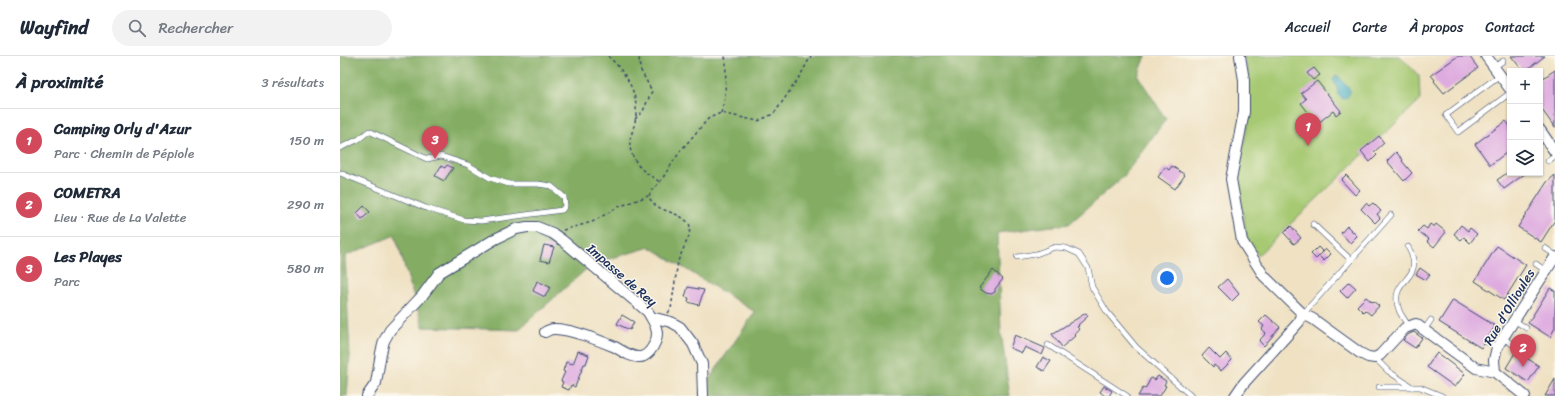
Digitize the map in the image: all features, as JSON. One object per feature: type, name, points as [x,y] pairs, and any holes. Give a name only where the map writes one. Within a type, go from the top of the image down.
[{"type":"street","points":[[1240,56],[1244,80],[1244,112],[1231,179],[1242,242],[1264,276],[1302,314],[1313,318],[1360,353],[1368,357],[1375,358],[1380,355],[1404,328],[1416,324],[1476,368],[1495,372],[1525,396]]},
{"type":"street","points":[[1486,56],[1499,68],[1507,83]]},
{"type":"street","points":[[1543,134],[1555,152]]},
{"type":"street","points":[[367,396],[376,383],[384,341],[390,330],[422,296],[437,274],[495,239],[516,229],[536,227],[552,233]]},
{"type":"street","name":"Impasse de Rey","points":[[545,332],[553,329],[568,331],[615,347],[634,357],[640,358],[646,356],[656,342],[658,336],[655,318],[552,233]]},
{"type":"street","name":"Rue d'Ollioules","points":[[1495,372],[1494,360],[1497,347],[1555,256]]},
{"type":"street","points":[[1235,396],[1244,383],[1299,322],[1302,314]]},
{"type":"street","points":[[655,318],[671,322],[680,327],[693,344],[702,364],[703,396]]},
{"type":"lane","points":[[1499,68],[1446,115],[1458,132],[1507,95]]},
{"type":"lane","points":[[340,148],[359,139],[369,131],[427,159],[441,156],[468,164],[490,178],[509,184],[538,184],[551,186],[564,197],[566,206],[562,210],[527,216],[481,221],[464,220],[426,208],[340,173]]},
{"type":"lane","points":[[1548,161],[1555,156]]},
{"type":"lane","points":[[1302,314],[1391,215]]},
{"type":"lane","points":[[1313,224],[1351,260]]},
{"type":"lane","points":[[1017,256],[1036,254],[1055,247],[1066,248],[1078,254],[1088,268],[1092,287],[1106,312],[1136,347],[1191,396]]},
{"type":"lane","points":[[1408,247],[1414,261],[1414,270],[1400,286],[1397,295],[1399,312],[1409,326]]},
{"type":"lane","points":[[1545,248],[1555,256]]},
{"type":"lane","points":[[1536,264],[1546,271]]},
{"type":"lane","points":[[1424,330],[1431,320]]},
{"type":"lane","points":[[1514,320],[1526,328]]},
{"type":"lane","points":[[1503,338],[1512,344]]},
{"type":"lane","points":[[1487,342],[1497,347]]},
{"type":"lane","points":[[1048,345],[1127,396]]},
{"type":"lane","points":[[1375,358],[1388,371],[1412,387]]},
{"type":"lane","points":[[1379,387],[1420,387],[1442,396]]},
{"type":"path","points":[[608,56],[624,72],[632,90],[636,106],[635,120],[630,137],[631,151],[643,171],[660,182]]},
{"type":"path","points":[[635,120],[643,111],[652,91],[640,69],[640,56]]},
{"type":"path","points":[[721,113],[725,98],[725,56]]},
{"type":"path","points":[[552,233],[592,222],[618,207],[648,196],[660,182],[681,150],[709,118],[721,113],[758,121],[776,111],[800,76],[811,56]]},
{"type":"path","points":[[648,196],[656,206],[680,216],[689,223],[690,227],[689,236],[678,261],[671,309],[655,318]]},
{"type":"green space","points":[[340,56],[1146,56],[1138,76],[1166,119],[1124,176],[1069,224],[997,233],[1001,332],[1010,396],[701,396],[699,394],[755,312],[650,247],[592,264],[518,330],[423,327],[395,235],[345,256],[350,355],[347,396],[340,396]]},
{"type":"green space","points":[[1244,56],[1400,56],[1419,76],[1420,100],[1258,255],[1247,241],[1238,178],[1249,114],[1249,76]]},
{"type":"water","points":[[1336,75],[1350,90],[1350,93],[1346,98],[1343,99],[1338,95],[1337,87],[1333,80]]},
{"type":"building","points":[[1458,56],[1469,56],[1478,68],[1444,93],[1431,75]]},
{"type":"building","points":[[1511,56],[1545,56],[1529,68],[1521,68]]},
{"type":"building","points":[[1314,68],[1320,75],[1313,80],[1307,73]]},
{"type":"building","points":[[1555,70],[1555,128],[1543,111],[1543,78]]},
{"type":"building","points":[[1317,81],[1341,111],[1336,115],[1333,111],[1317,124],[1301,103],[1306,99],[1301,93]]},
{"type":"building","points":[[1506,121],[1507,122],[1507,152],[1490,165],[1475,144]]},
{"type":"building","points":[[1379,136],[1384,143],[1374,152],[1377,155],[1370,162],[1361,151]]},
{"type":"building","points":[[1396,152],[1412,173],[1404,181],[1387,161]]},
{"type":"building","points":[[447,165],[453,168],[444,181],[435,176],[441,166],[445,168]]},
{"type":"building","points":[[1172,166],[1185,175],[1175,189],[1158,177],[1165,167],[1169,170]]},
{"type":"building","points":[[1507,173],[1507,176],[1522,176],[1504,189],[1497,180]]},
{"type":"building","points":[[1346,175],[1360,190],[1355,195],[1341,180]]},
{"type":"building","points":[[1555,175],[1555,220],[1541,242],[1518,227],[1547,182]]},
{"type":"building","points":[[1366,203],[1369,206],[1373,203],[1381,211],[1377,214],[1380,218],[1375,223],[1361,209]]},
{"type":"building","points":[[364,206],[370,212],[362,219],[357,213]]},
{"type":"building","points":[[1430,224],[1434,227],[1436,224],[1446,232],[1434,247],[1427,241],[1429,239],[1418,231],[1423,226],[1427,229]]},
{"type":"building","points":[[1461,225],[1468,231],[1470,228],[1477,234],[1470,243],[1464,237],[1461,240],[1454,234]]},
{"type":"building","points":[[1291,226],[1301,238],[1294,244],[1284,233]]},
{"type":"building","points":[[1347,226],[1357,236],[1350,243],[1341,233]]},
{"type":"building","points":[[544,245],[554,247],[549,262],[540,260]]},
{"type":"building","points":[[1497,246],[1526,265],[1504,300],[1475,281]]},
{"type":"building","points":[[1318,247],[1323,252],[1316,259],[1311,254]]},
{"type":"building","points":[[1326,249],[1331,254],[1324,261],[1319,256]]},
{"type":"building","points":[[1420,268],[1430,275],[1426,280],[1416,274]]},
{"type":"building","points":[[993,270],[1003,279],[995,289],[995,292],[991,294],[986,293],[979,288]]},
{"type":"building","points":[[1227,279],[1239,294],[1232,301],[1218,287]]},
{"type":"building","points":[[537,281],[550,287],[545,297],[533,291]]},
{"type":"building","points":[[1349,282],[1356,288],[1347,298],[1340,291]]},
{"type":"building","points":[[688,287],[704,290],[699,305],[688,302],[689,298],[685,297]]},
{"type":"building","points":[[1550,288],[1555,291],[1555,328],[1550,337],[1528,323]]},
{"type":"building","points":[[1366,297],[1379,306],[1371,315],[1365,310],[1363,312],[1357,306]]},
{"type":"building","points":[[1453,300],[1495,326],[1488,338],[1484,340],[1484,344],[1481,348],[1439,322]]},
{"type":"building","points":[[1086,313],[1088,316],[1078,325],[1079,326],[1077,327],[1079,329],[1074,335],[1075,336],[1062,347],[1052,334]]},
{"type":"building","points":[[622,315],[634,322],[630,330],[617,324]]},
{"type":"building","points":[[1266,315],[1280,327],[1264,346],[1259,341],[1266,333],[1262,329],[1264,326],[1259,322]]},
{"type":"building","points":[[1414,332],[1422,338],[1415,348],[1403,340],[1409,334]]},
{"type":"building","points":[[1015,335],[1045,348],[1042,355],[1025,347],[1022,353],[1010,348]]},
{"type":"building","points":[[1209,348],[1220,359],[1226,353],[1232,360],[1221,371],[1214,365],[1213,367],[1202,356]]},
{"type":"building","points":[[578,351],[589,355],[575,387],[571,385],[569,390],[561,387],[563,382],[561,381],[565,372],[563,371],[566,362],[573,364]]},
{"type":"building","points":[[1516,351],[1539,366],[1528,382],[1506,368]]},
{"type":"building","points":[[1437,353],[1465,374],[1455,387],[1427,367]]},
{"type":"building","points":[[1043,357],[1051,361],[1044,371],[1037,367]]},
{"type":"building","points":[[1158,376],[1166,381],[1164,385],[1166,386],[1160,396],[1138,396],[1143,388],[1145,389],[1151,378],[1155,380]]},
{"type":"building","points":[[1555,379],[1555,396],[1545,396]]},
{"type":"building","points":[[1104,386],[1112,391],[1109,396],[1105,396],[1100,392]]},
{"type":"place","name":"Camping Orly d'Azur","points":[[1308,146]]},
{"type":"place","name":"Les Playes","points":[[435,159]]},
{"type":"place","name":"COMETRA","points":[[1523,367]]}]
